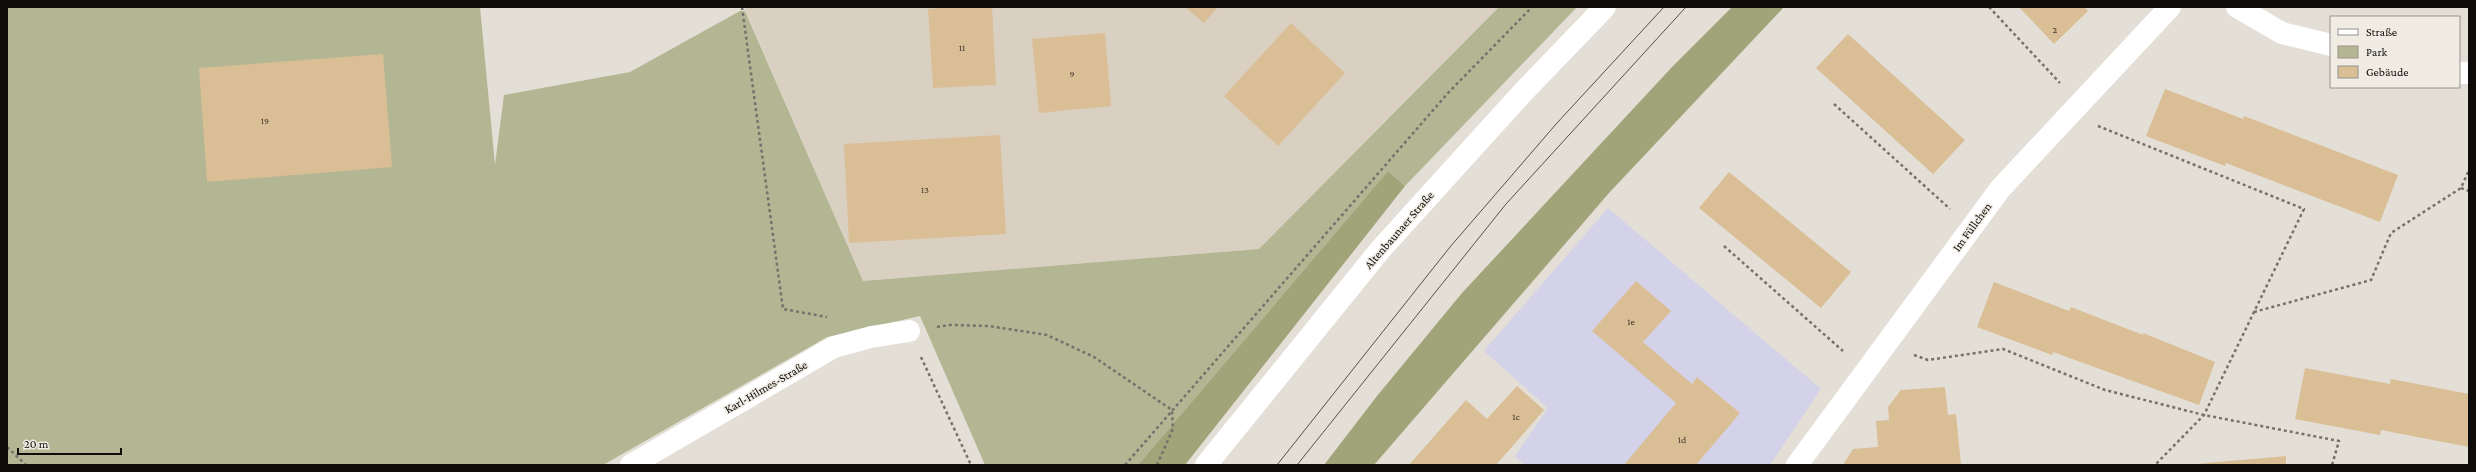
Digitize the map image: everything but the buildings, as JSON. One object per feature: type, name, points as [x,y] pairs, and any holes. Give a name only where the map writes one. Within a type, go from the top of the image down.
[{"type":"street","name":"Altenbaunaer Straße","points":[[1206,465],[1380,250],[1526,89],[1605,7]]},
{"type":"street","name":"Im Füllchen","points":[[1797,465],[2000,189],[2170,7]]},
{"type":"street","points":[[2237,7],[2282,33],[2330,45]]},
{"type":"street","name":"Karl-Hilmes-Straße","points":[[631,465],[834,347],[872,337],[909,331]]},
{"type":"path","points":[[742,7],[783,309],[830,317]]},
{"type":"path","points":[[1125,465],[1448,93],[1532,7]]},
{"type":"path","points":[[1989,7],[2074,109],[2304,209],[2204,415],[2155,465]]},
{"type":"path","points":[[1834,104],[1971,228]]},
{"type":"path","points":[[2254,312],[2371,280],[2391,233],[2461,188],[2469,170]]},
{"type":"path","points":[[2461,188],[2469,191]]},
{"type":"path","points":[[1724,246],[1866,371]]},
{"type":"path","points":[[971,465],[909,331],[958,325],[989,326],[1047,335],[1094,357],[1172,410]]},
{"type":"path","points":[[1885,345],[1928,360],[2003,349],[2105,390],[2204,415],[2339,441],[2332,465]]},
{"type":"path","points":[[1157,465],[1173,429],[1172,410]]},
{"type":"path","points":[[7,447],[26,465]]},
{"type":"shaded area","points":[[744,7],[1499,7],[1260,249],[863,281]]},
{"type":"shaded area","points":[[1608,208],[1821,389],[1770,465],[1525,465],[1515,456],[1548,408],[1484,351]]},
{"type":"green space","points":[[7,7],[480,7],[495,165],[504,95],[630,72],[740,11],[745,11],[863,281],[1259,249],[1499,7],[1577,7],[1405,186],[1388,171],[1138,465],[985,465],[920,316],[827,337],[603,465],[7,465]]},
{"type":"green space","points":[[1732,7],[1784,7],[1609,193],[1374,465],[1324,465],[1377,396],[1462,293],[1673,66]]},
{"type":"green space","points":[[1388,171],[1405,186],[1185,465],[1138,465]]},
{"type":"tram line","points":[[1277,465],[1450,247],[1557,123],[1664,7]]},
{"type":"tram line","points":[[1297,465],[1506,204],[1686,7]]}]
